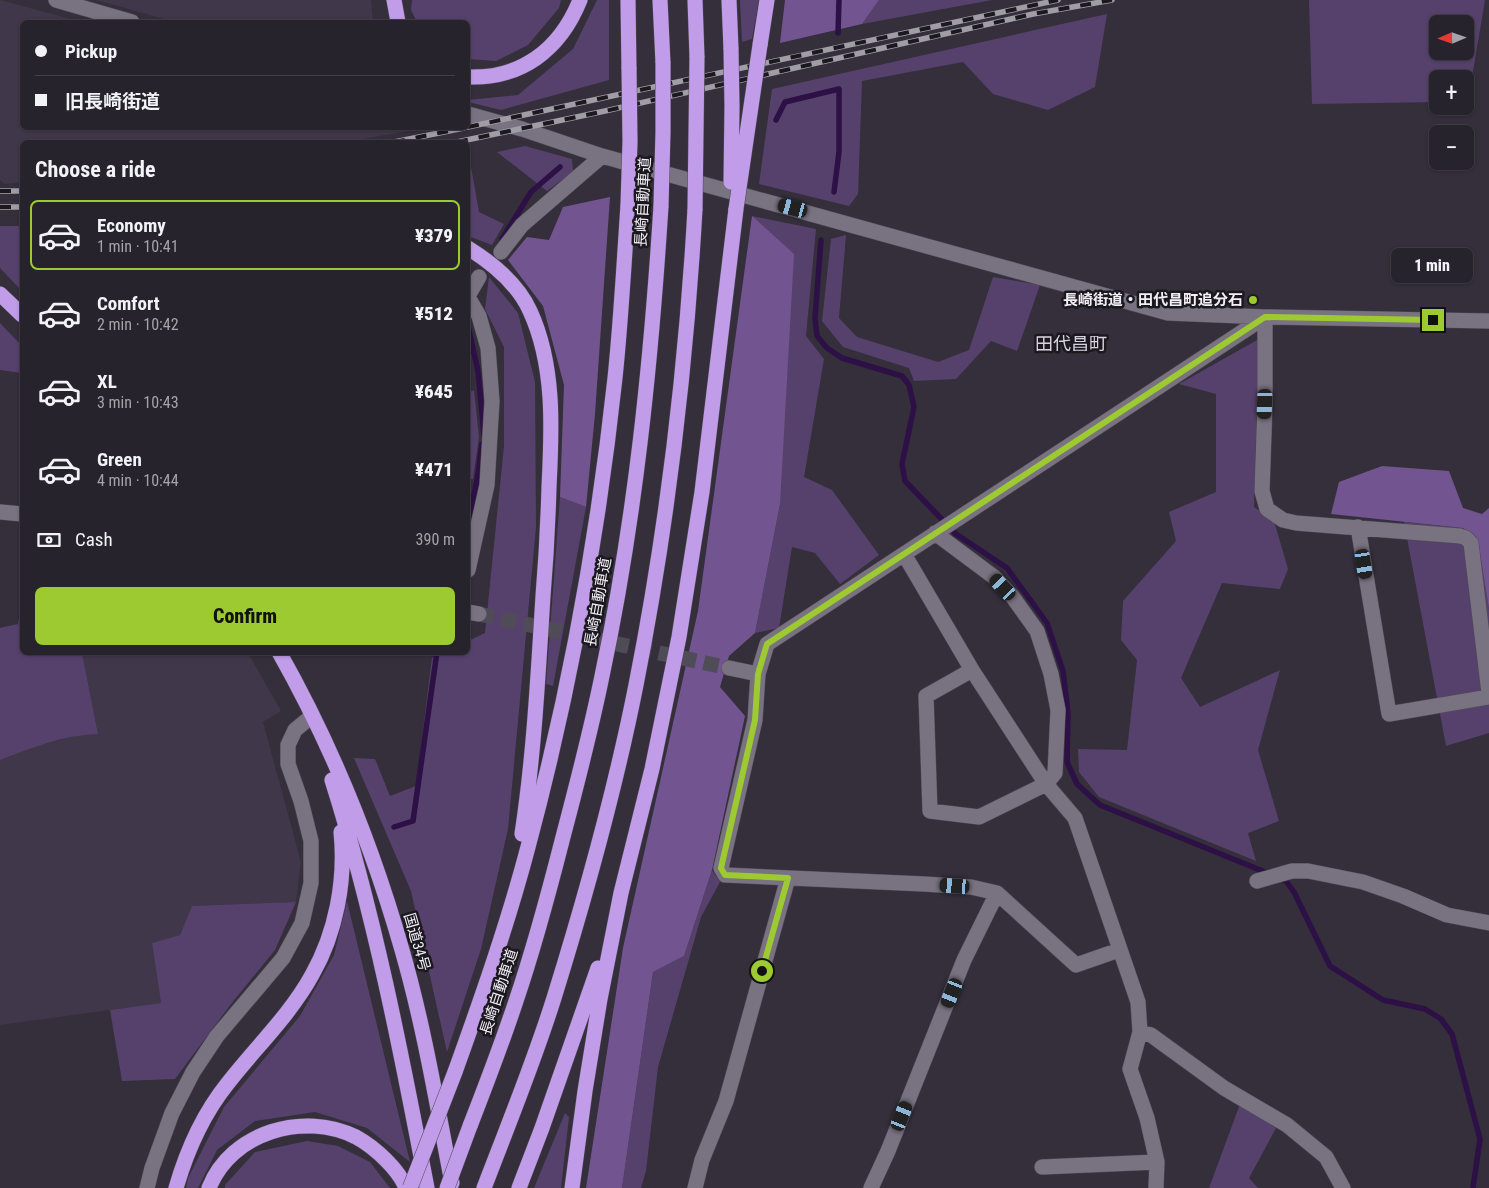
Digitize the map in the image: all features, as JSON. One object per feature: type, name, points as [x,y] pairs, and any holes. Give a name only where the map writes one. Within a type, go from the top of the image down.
[{"type":"highway","points":[[394,0],[398,20]]},
{"type":"highway","points":[[470,77],[499,75],[516,70],[533,61],[550,46],[564,29],[580,0]]},
{"type":"highway","points":[[408,1188],[455,1072],[503,933],[528,847],[570,668],[591,557],[615,379],[628,205],[630,69],[628,0]]},
{"type":"highway","name":"長崎自動車道","points":[[447,1188],[516,1000],[547,896],[579,776],[602,676],[620,580],[648,383],[661,206],[663,132],[660,0]]},
{"type":"highway","points":[[484,1188],[553,1001],[585,896],[612,792],[636,687],[657,570],[682,388],[690,299],[695,209],[697,57],[695,0]]},
{"type":"highway","points":[[729,0],[733,209]]},
{"type":"highway","points":[[519,1188],[590,993],[621,893],[652,769],[679,637],[702,492],[722,325],[733,209],[767,0]]},
{"type":"highway","points":[[470,249],[502,273],[517,290],[530,310],[545,355],[550,417],[547,543],[528,794],[518,864],[503,933]]},
{"type":"highway","points":[[0,294],[20,313]]},
{"type":"highway","name":"国道34号","points":[[281,655],[312,716],[372,855],[402,950],[428,1060],[453,1188]]},
{"type":"highway","name":"国道34号","points":[[312,716],[357,866],[385,978],[404,1064],[427,1188]]},
{"type":"highway","points":[[176,1188],[187,1155],[210,1109],[227,1084],[298,997],[313,975],[324,950],[340,892],[342,866],[342,841],[335,789]]},
{"type":"highway","points":[[572,1188],[584,1091],[621,893]]},
{"type":"highway","points":[[210,1188],[213,1178],[224,1161],[254,1138],[274,1131],[317,1126],[355,1136],[375,1149],[391,1165],[408,1188]]},
{"type":"street","points":[[56,0],[125,20]]},
{"type":"street","points":[[470,115],[522,129],[602,156],[1168,312],[1265,317],[1489,321]]},
{"type":"street","points":[[501,252],[522,225],[602,156]]},
{"type":"street","points":[[470,293],[479,277]]},
{"type":"street","points":[[470,300],[479,316],[488,348],[492,401],[487,486],[470,561]]},
{"type":"street","points":[[1119,950],[1076,965],[997,893],[970,887],[725,875],[721,868],[755,720],[758,674],[767,644],[1265,317]]},
{"type":"street","points":[[1265,317],[1262,491],[1267,509],[1283,520],[1296,523],[1358,527],[1466,538],[1471,543],[1489,695],[1389,714],[1358,527]]},
{"type":"street","points":[[0,512],[20,514]]},
{"type":"street","points":[[936,533],[994,577],[1012,596],[1037,631],[1051,674],[1058,710],[1056,773],[1046,784],[979,817],[930,811],[926,696],[972,670]]},
{"type":"street","points":[[904,554],[972,670],[1046,784],[1076,818],[1138,1002],[1140,1032],[1130,1069],[1147,1118],[1157,1162],[1156,1188]]},
{"type":"street","points":[[729,668],[758,674]]},
{"type":"street","points":[[147,1188],[152,1168],[172,1113],[193,1072],[217,1036],[283,958],[302,923],[311,883],[311,841],[301,801],[288,764],[288,745],[295,730],[312,716]]},
{"type":"street","points":[[1257,881],[1292,871],[1308,871],[1363,882],[1447,915],[1489,923]]},
{"type":"street","points":[[695,1188],[702,1160],[726,1101],[788,878]]},
{"type":"street","points":[[871,1188],[892,1143],[964,960],[997,893]]},
{"type":"street","points":[[1140,1032],[1151,1034],[1224,1088],[1287,1125],[1326,1157],[1343,1188]]},
{"type":"street","points":[[1042,1166],[1157,1162]]},
{"type":"shaded area","points":[[0,0],[75,20],[20,20],[20,130],[414,130],[357,140],[20,140],[20,182],[5,184],[0,180]]},
{"type":"shaded area","points":[[96,0],[371,0],[373,20],[168,20]]},
{"type":"shaded area","points":[[412,0],[561,0],[559,8],[528,45],[496,61],[470,59],[470,20],[416,20],[411,10]]},
{"type":"shaded area","points":[[597,0],[609,0],[609,80],[501,110],[470,102],[470,100],[518,95],[573,49]]},
{"type":"shaded area","points":[[740,0],[759,0],[752,39],[742,42]]},
{"type":"shaded area","points":[[785,0],[879,0],[862,24],[780,43]]},
{"type":"shaded area","points":[[879,0],[992,0],[862,24]]},
{"type":"shaded area","points":[[1309,0],[1485,0],[1473,70],[1429,70],[1429,102],[1312,104]]},
{"type":"shaded area","points":[[1107,14],[1095,87],[1048,110],[993,94],[963,62],[862,81],[858,194],[849,206],[759,184],[772,89]]},
{"type":"shaded area","points":[[525,146],[572,159],[573,172],[547,191],[497,152]]},
{"type":"shaded area","points":[[470,161],[479,212],[504,224],[492,245],[470,237]]},
{"type":"shaded area","points":[[610,197],[595,414],[586,507],[560,497],[564,385],[543,306],[508,260],[527,237],[549,240],[563,207]]},
{"type":"shaded area","points":[[752,216],[816,229],[806,336],[824,359],[804,477],[832,490],[879,555],[840,584],[815,553],[792,547],[779,628],[755,633],[780,504]]},
{"type":"shaded area","points":[[752,216],[794,254],[780,504],[755,633],[729,656],[720,687],[745,716],[712,870],[684,956],[653,972],[622,1188],[586,1188],[623,948],[698,611]]},
{"type":"shaded area","points":[[0,226],[20,226],[20,289],[0,268]]},
{"type":"shaded area","points":[[846,235],[839,318],[857,337],[938,362],[969,350],[993,277],[1040,285],[1017,351],[991,341],[956,379],[914,381],[909,368],[843,347],[822,321],[831,239]]},
{"type":"shaded area","points":[[489,277],[518,313],[535,382],[536,527],[508,829],[481,949],[447,1052],[411,891],[354,758],[375,759],[390,796],[416,786],[432,658],[439,655],[470,655],[470,640],[485,633],[504,446],[504,347],[485,309]]},
{"type":"shaded area","points":[[0,323],[20,344],[20,373],[0,370]]},
{"type":"shaded area","points":[[1259,339],[1254,507],[1274,521],[1288,569],[1280,589],[1222,583],[1181,678],[1200,707],[1280,670],[1258,750],[1279,821],[1248,833],[1256,861],[1099,797],[1079,772],[1078,749],[1127,750],[1137,660],[1121,640],[1123,601],[1176,541],[1169,512],[1216,492],[1216,394],[1179,384]]},
{"type":"shaded area","points":[[474,390],[479,437],[473,479],[470,479],[470,392]]},
{"type":"shaded area","points":[[1382,466],[1449,471],[1463,508],[1482,514],[1489,508],[1489,609],[1478,541],[1463,528],[1331,514],[1339,482]]},
{"type":"shaded area","points":[[560,497],[586,507],[553,686],[546,684]]},
{"type":"shaded area","points":[[1404,522],[1463,528],[1478,541],[1489,609],[1489,733],[1446,746]]},
{"type":"shaded area","points":[[20,612],[20,655],[82,655],[98,734],[60,740],[0,760],[0,628],[18,624]]},
{"type":"shaded area","points":[[82,655],[249,655],[281,711],[263,722],[301,862],[296,902],[192,906],[180,935],[152,943],[161,1003],[0,1025],[0,760],[29,748],[80,735],[98,734]]},
{"type":"shaded area","points":[[712,870],[720,882],[701,917],[658,1067],[646,1171],[641,1188],[622,1188],[653,972],[684,956]]},
{"type":"shaded area","points":[[347,901],[410,1162],[367,1128],[315,1112],[255,1121],[217,1150],[198,1188],[186,1188],[188,1178],[224,1107],[300,1016],[334,955]]},
{"type":"shaded area","points":[[296,902],[275,950],[231,1004],[175,1079],[122,1081],[110,1010],[161,1003],[152,943],[180,935],[192,906]]},
{"type":"shaded area","points":[[1240,1104],[1276,1128],[1249,1178],[1258,1188],[1209,1188]]},
{"type":"shaded area","points":[[565,1113],[569,1117],[561,1188],[534,1188]]},
{"type":"shaded area","points":[[307,1141],[338,1146],[370,1162],[390,1188],[225,1188],[225,1185],[255,1152]]},
{"type":"waterway","points":[[838,33],[839,0]]},
{"type":"waterway","points":[[776,120],[785,102],[839,89],[839,152],[834,192]]},
{"type":"waterway","points":[[502,239],[531,192],[560,167]]},
{"type":"waterway","points":[[821,240],[815,318],[817,336],[827,348],[842,358],[902,376],[909,385],[914,407],[902,464],[905,481],[956,534],[1007,568],[1047,623],[1063,671],[1068,713],[1067,762],[1077,784],[1100,805],[1270,874]]},
{"type":"waterway","points":[[470,335],[478,371],[484,435]]},
{"type":"waterway","points":[[470,515],[482,444]]},
{"type":"waterway","points":[[394,827],[413,821],[437,655]]},
{"type":"waterway","points":[[1279,878],[1286,881],[1294,892],[1330,966],[1383,1000],[1425,1009],[1441,1019],[1452,1034],[1480,1139],[1473,1188]]},
{"type":"tunnel","points":[[479,614],[729,668]]},
{"type":"railway","points":[[470,127],[1058,0]]},
{"type":"railway","points":[[467,140],[605,111],[1033,14],[1112,0]]},
{"type":"railway","points":[[404,140],[454,130]]},
{"type":"railway","points":[[0,191],[20,191]]},
{"type":"railway","points":[[0,207],[20,207]]},
{"type":"place","name":"長崎街道・田代昌町追分石","points":[[1253,300]]},
{"type":"district","name":"田代昌町","points":[[1071,344]]},
{"type":"route","points":[[762,971],[788,878],[725,875],[721,868],[755,720],[758,674],[767,644],[1265,317],[1433,320]]}]
